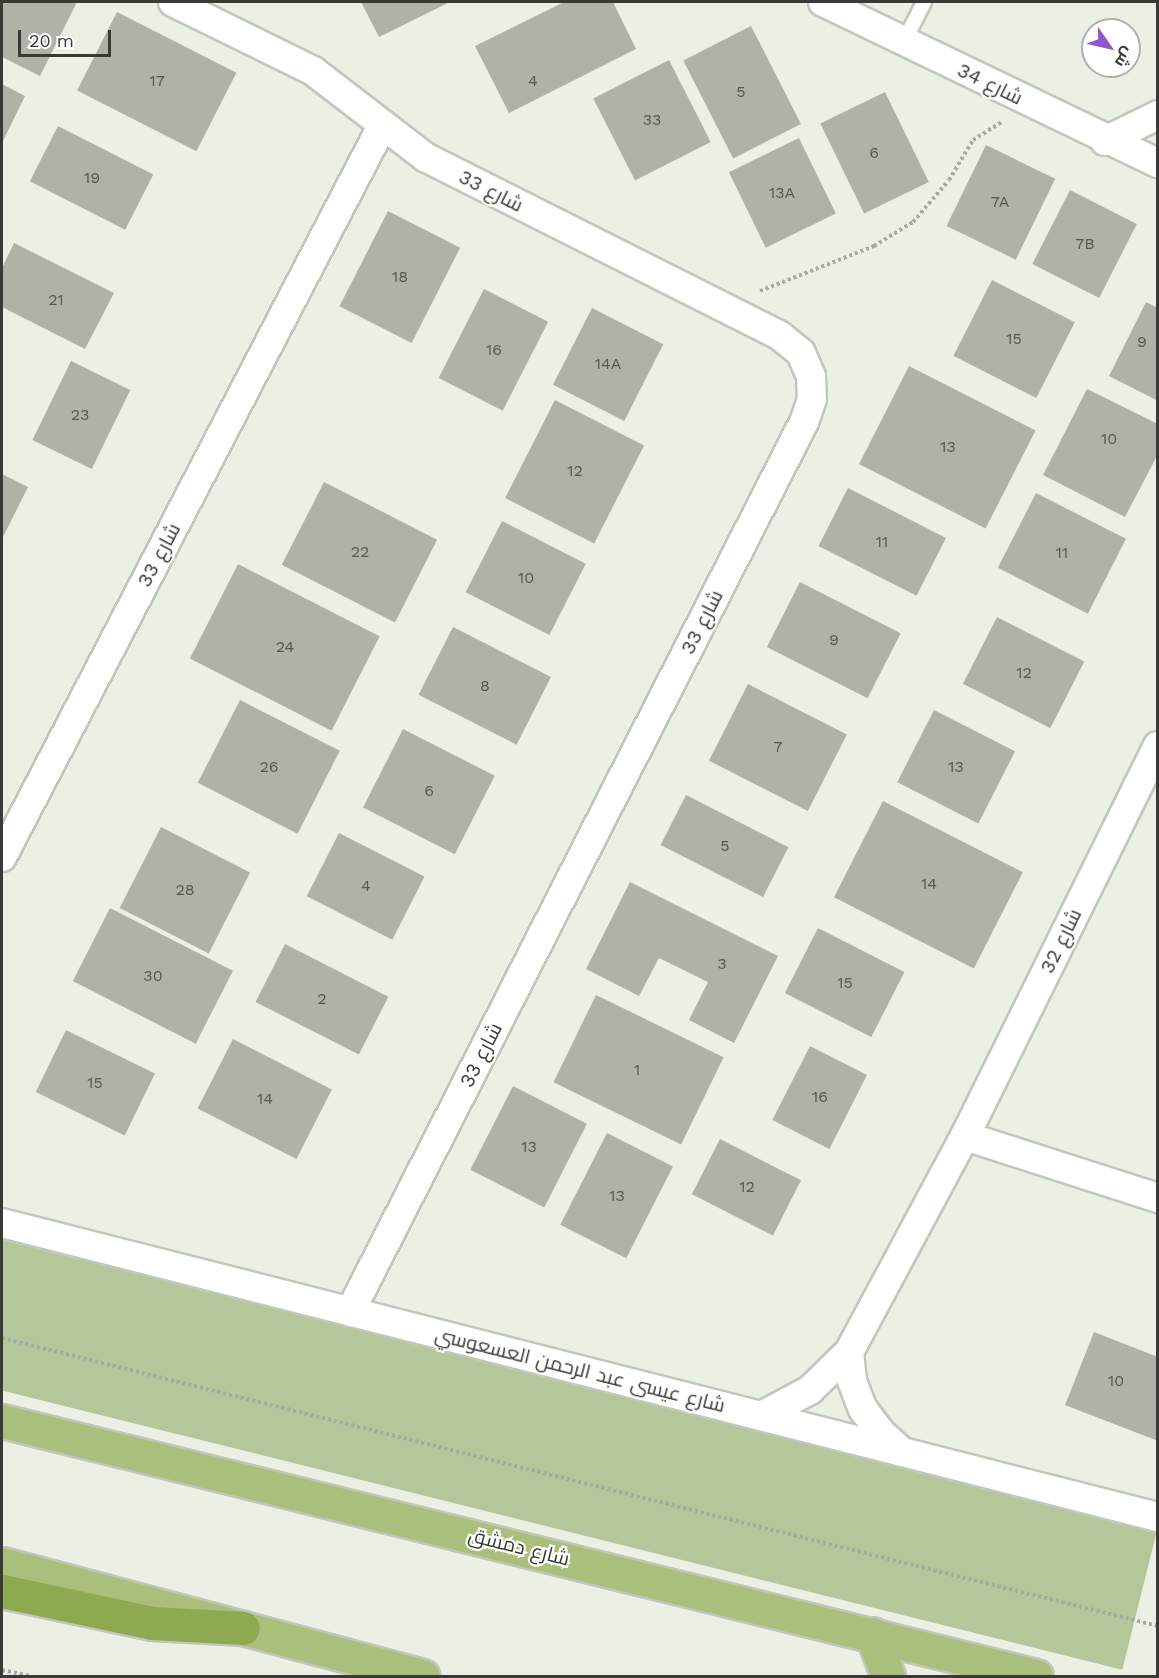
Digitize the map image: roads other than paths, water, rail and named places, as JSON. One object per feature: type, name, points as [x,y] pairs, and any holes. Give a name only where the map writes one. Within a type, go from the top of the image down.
[{"type":"highway","points":[[2,1591],[152,1623],[243,1628]]},
{"type":"main road","name":"شارع دمشق","points":[[2,1421],[1031,1675]]},
{"type":"main road","points":[[2,1564],[422,1677]]},
{"type":"main road","points":[[872,1634],[888,1677]]},
{"type":"main road","points":[[993,1677],[1031,1675]]},
{"type":"street","name":"شارع 33","points":[[173,2],[313,71],[382,126],[447,169],[779,335],[801,353],[812,376],[810,409],[350,1312]]},
{"type":"street","name":"شارع 34","points":[[824,2],[1105,141],[1158,163]]},
{"type":"street","points":[[1105,141],[1158,115]]},
{"type":"street","name":"شارع 33","points":[[2,856],[382,126]]},
{"type":"street","name":"شارع 32","points":[[763,1415],[810,1390],[849,1352],[965,1136],[1158,747]]},
{"type":"street","points":[[965,1136],[1158,1198]]},
{"type":"street","name":"شارع عيسى عبد الرحمن العسعوسي","points":[[2,1223],[1158,1517]]},
{"type":"street","points":[[849,1352],[852,1381],[863,1409],[881,1433],[903,1452]]},
{"type":"lane","points":[[904,42],[924,2]]}]
